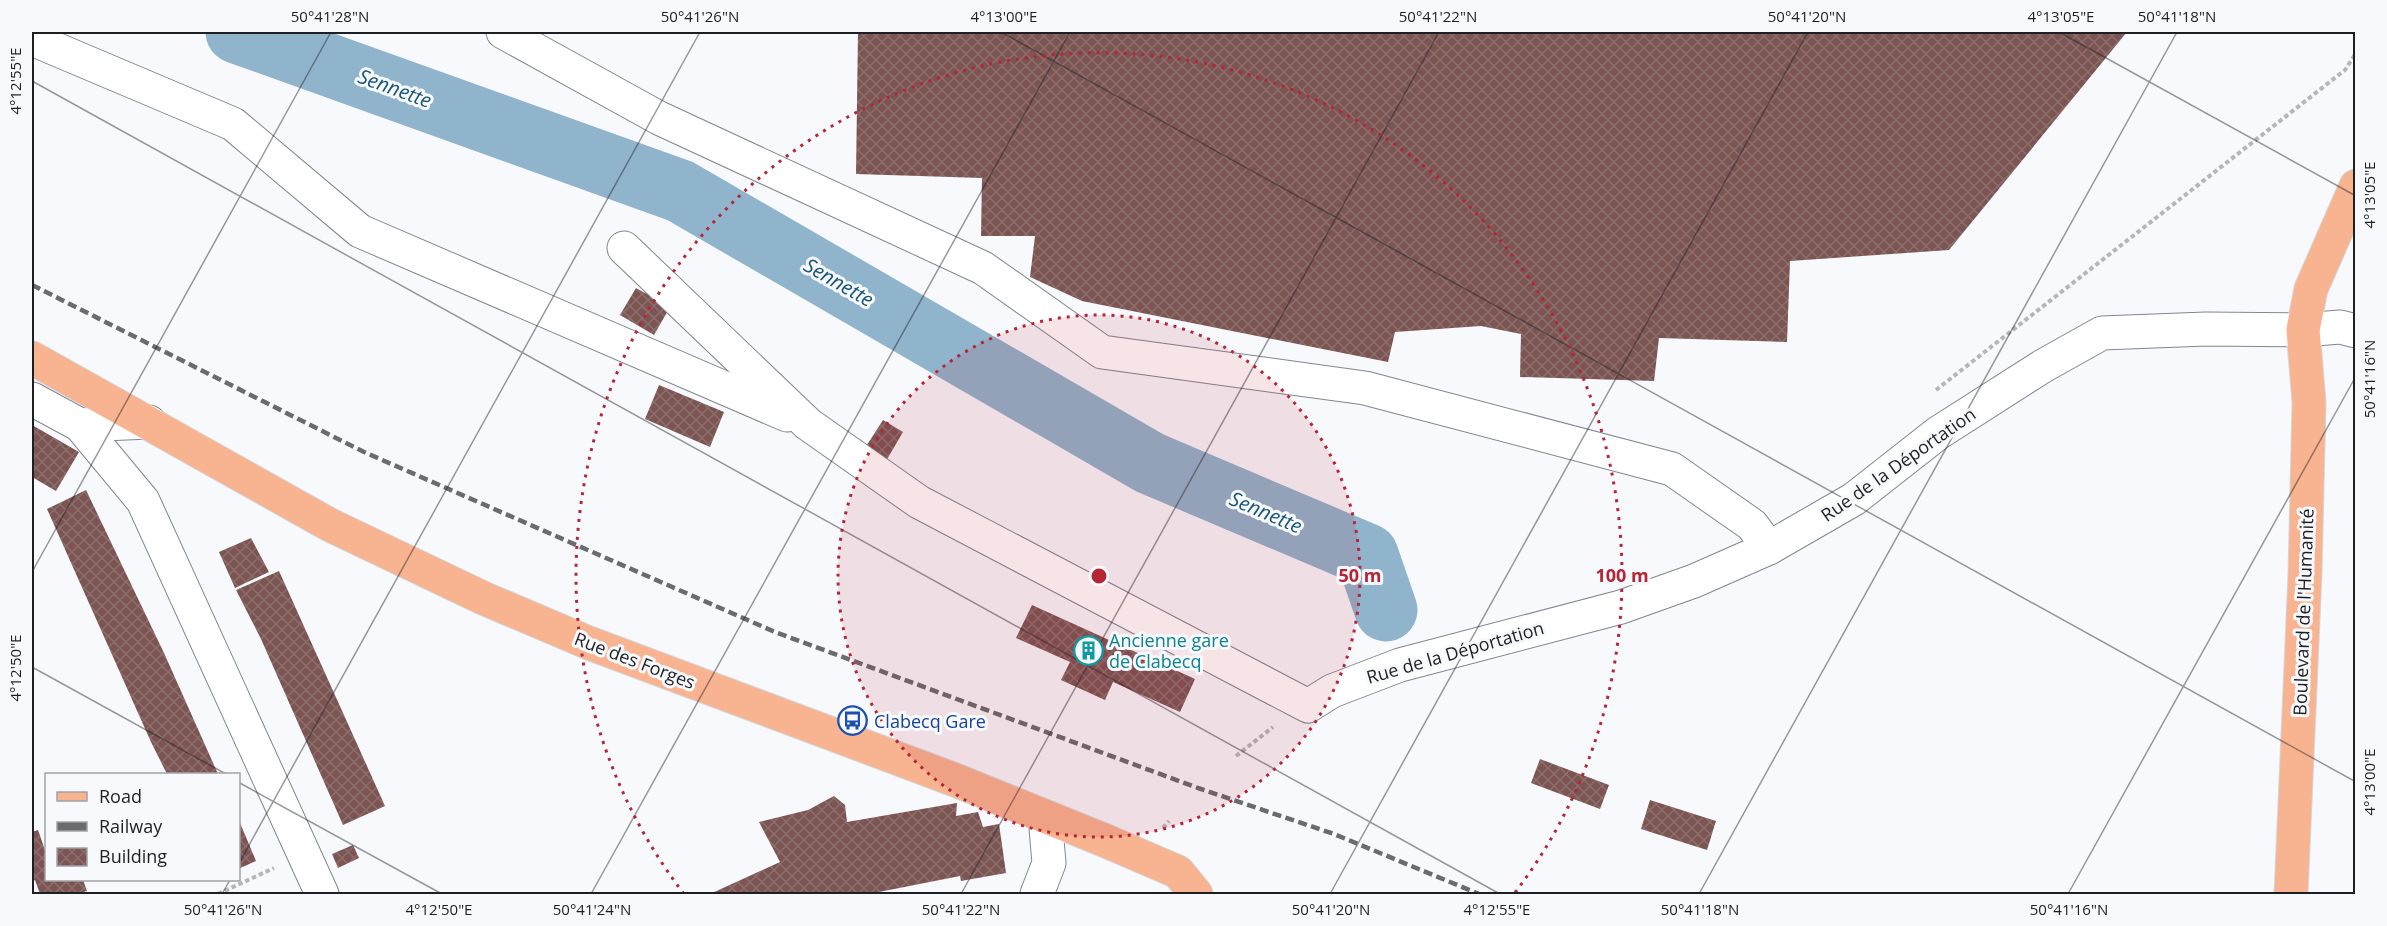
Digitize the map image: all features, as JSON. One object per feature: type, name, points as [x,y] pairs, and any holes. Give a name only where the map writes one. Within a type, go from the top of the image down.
[{"type":"main road","name":"Boulevard de l'Humanité","points":[[2290,894],[2305,574],[2309,402],[2303,330],[2311,289],[2355,186]]},
{"type":"main road","name":"Rue des Forges","points":[[32,358],[330,525],[483,598],[589,643],[955,780],[1106,841],[1178,872],[1196,894]]},
{"type":"street","points":[[503,32],[659,118],[983,268],[1102,352],[1365,388],[1672,469],[1752,525],[1769,548]]},
{"type":"street","points":[[32,39],[233,124],[360,231],[808,424]]},
{"type":"street","points":[[624,248],[808,424],[919,502],[1308,706]]},
{"type":"street","name":"Rue de la Déportation","points":[[1308,706],[1332,691],[1378,673],[1621,607],[1694,581],[1769,548],[1854,500],[1938,433],[2043,366],[2102,333],[2206,328],[2303,330],[2340,327],[2355,331]]},
{"type":"street","points":[[32,399],[80,426],[143,501],[322,894]]},
{"type":"street","points":[[80,426],[149,422]]},
{"type":"street","points":[[1037,894],[1049,863],[1045,817]]},
{"type":"path","points":[[1932,394],[2345,70],[2355,54]]},
{"type":"path","points":[[1236,756],[1266,732],[1308,706]]},
{"type":"path","points":[[218,894],[303,854]]},
{"type":"building","points":[[858,32],[2127,32],[1949,250],[1790,261],[1787,342],[1659,338],[1654,381],[1520,377],[1521,334],[1481,326],[1395,332],[1388,362],[1082,301],[1030,277],[1035,236],[981,236],[982,178],[856,174]]},
{"type":"building","points":[[636,288],[670,307],[654,335],[620,315]]},
{"type":"building","points":[[659,385],[724,412],[710,447],[645,419]]},
{"type":"building","points":[[883,420],[903,432],[886,461],[865,448]]},
{"type":"building","points":[[32,425],[79,452],[56,491],[32,477]]},
{"type":"building","points":[[86,490],[164,653],[218,773],[166,773],[47,509]]},
{"type":"building","points":[[251,538],[269,572],[235,588],[219,552]]},
{"type":"building","points":[[279,571],[385,806],[343,825],[261,639],[236,590]]},
{"type":"building","name":"Ancienne gare de Clabecq","points":[[1032,605],[1195,679],[1180,712],[1113,682],[1105,700],[1061,680],[1070,662],[1016,638]]},
{"type":"building","points":[[1540,759],[1609,785],[1600,809],[1531,783]]},
{"type":"building","points":[[834,796],[845,805],[847,822],[957,803],[956,816],[978,812],[983,827],[999,824],[1006,873],[961,881],[960,876],[879,892],[879,894],[710,894],[780,862],[759,822],[808,810]]},
{"type":"building","points":[[1650,800],[1716,821],[1707,850],[1641,829]]},
{"type":"building","points":[[240,823],[256,861],[240,868]]},
{"type":"building","points":[[38,830],[45,850],[45,881],[83,881],[87,891],[76,894],[40,894],[35,880],[32,882],[32,832]]},
{"type":"building","points":[[353,845],[359,858],[338,868],[332,854]]},
{"type":"waterway","name":"Sennette","points":[[237,32],[680,191],[1150,463],[1367,555],[1386,610]]},
{"type":"railway","points":[[32,285],[364,452],[775,632],[1198,788],[1334,834],[1479,894]]},
{"type":"place","name":"Ancienne gare de Clabecq","points":[[1088,650]]},
{"type":"place","name":"Clabecq Gare","points":[[853,721]]}]
